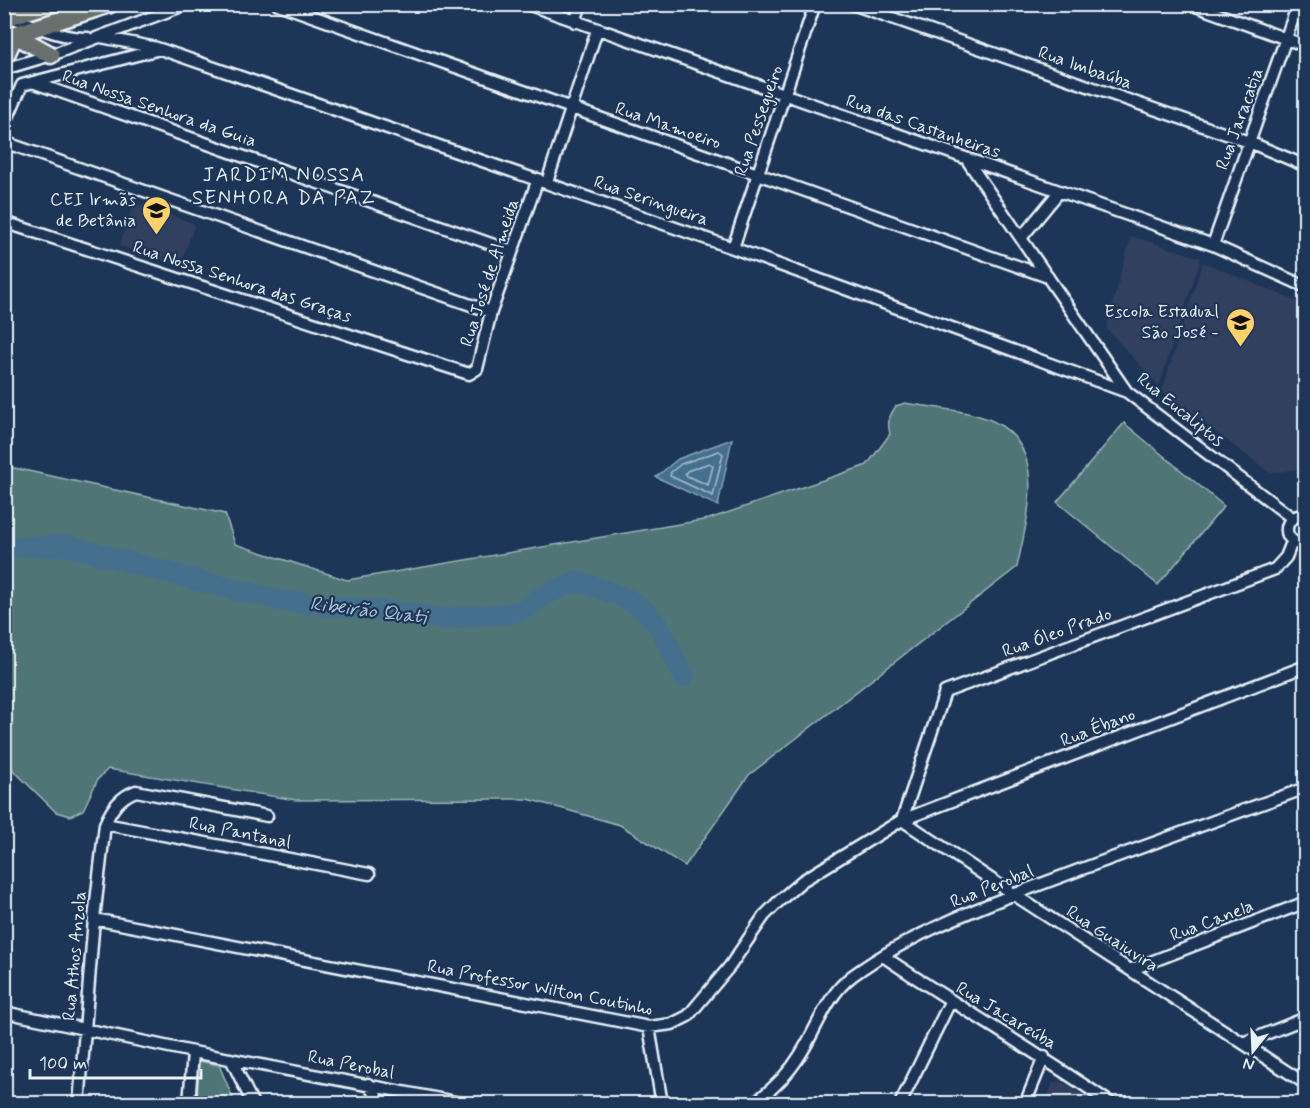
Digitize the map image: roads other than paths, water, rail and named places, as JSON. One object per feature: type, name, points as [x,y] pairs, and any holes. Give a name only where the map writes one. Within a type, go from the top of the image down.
[{"type":"highway","points":[[8,18],[49,4]]},
{"type":"highway","points":[[10,37],[110,4]]},
{"type":"highway","points":[[10,37],[51,55]]},
{"type":"highway","points":[[4,59],[10,37]]},
{"type":"street","points":[[4,69],[99,38],[187,4]]},
{"type":"street","name":"Rua Mamoeiro","points":[[278,4],[1048,277]]},
{"type":"street","name":"Rua das Castanheiras","points":[[527,4],[1213,245],[1305,287]]},
{"type":"street","points":[[575,22],[581,4]]},
{"type":"street","name":"Rua Pessegueiro","points":[[734,248],[815,4]]},
{"type":"street","name":"Rua Imbaúba","points":[[852,4],[1249,142],[1305,166]]},
{"type":"street","points":[[1190,4],[1305,46]]},
{"type":"street","name":"Rua Jaracatia","points":[[1213,245],[1298,4]]},
{"type":"street","name":"Rua Seringueira","points":[[8,18],[73,38],[99,38],[160,49],[543,180],[1127,392]]},
{"type":"street","name":"Rua José de Almeida","points":[[469,374],[477,369],[491,312],[511,250],[543,180],[571,109],[597,30]]},
{"type":"street","points":[[4,126],[22,85],[160,49]]},
{"type":"street","name":"Rua Nossa Senhora da Guia","points":[[34,83],[511,250]]},
{"type":"street","points":[[4,142],[491,312]]},
{"type":"street","name":"Rua Eucaliptos","points":[[967,160],[1127,392],[1292,518]]},
{"type":"street","points":[[1021,238],[1059,192]]},
{"type":"street","name":"Rua Nossa Senhora das Graças","points":[[4,222],[469,374]]},
{"type":"street","points":[[1305,515],[1298,514],[1292,518],[1286,530],[1292,542],[1305,544]]},
{"type":"street","name":"Rua Óleo Prado","points":[[902,820],[945,692],[1275,569],[1286,557],[1292,542]]},
{"type":"street","name":"Rua Ébano","points":[[902,820],[1305,666]]},
{"type":"street","name":"Rua Perobal","points":[[753,1104],[780,1082],[800,1055],[829,1002],[850,978],[883,956],[930,930],[1013,894],[1305,788]]},
{"type":"street","name":"Rua Athos Anzola","points":[[78,1104],[94,919],[105,824],[110,813],[123,796],[136,791],[267,816]]},
{"type":"street","name":"Rua Guaiuvira","points":[[902,820],[1305,1084]]},
{"type":"street","name":"Rua Professor Wilton Coutinho","points":[[94,919],[649,1027],[672,1024],[688,1016],[730,966],[764,916],[779,901],[802,881],[902,820]]},
{"type":"street","name":"Rua Pantanal","points":[[105,824],[369,874]]},
{"type":"street","name":"Rua Canela","points":[[1130,970],[1305,902]]},
{"type":"street","name":"Rua Jacareúba","points":[[883,956],[950,1002],[1044,1057],[1112,1104]]},
{"type":"street","points":[[900,1104],[950,1002]]},
{"type":"street","name":"Rua Perobal","points":[[4,1012],[193,1052],[466,1104]]},
{"type":"street","points":[[1243,1043],[1305,1018]]},
{"type":"street","points":[[649,1027],[662,1104]]},
{"type":"street","points":[[189,1104],[193,1052]]},
{"type":"street","points":[[1025,1104],[1044,1057]]},
{"type":"street","points":[[231,1059],[253,1104]]},
{"type":"street","points":[[368,1084],[381,1104]]},
{"type":"water","points":[[732,439],[718,506],[656,477],[678,459]]},
{"type":"waterway","name":"Ribeirão Quati","points":[[4,547],[69,546],[284,601],[445,619],[519,612],[547,594],[576,581],[622,596],[642,608],[662,632],[684,677]]},
{"type":"place","name":"CEI Irmãs de Betânia","points":[[157,236]]},
{"type":"place","name":"Escola Estadual São José -","points":[[1240,348]]},
{"type":"district","name":"JARDIM NOSSA SENHORA DA PAZ","points":[[284,186]]}]
